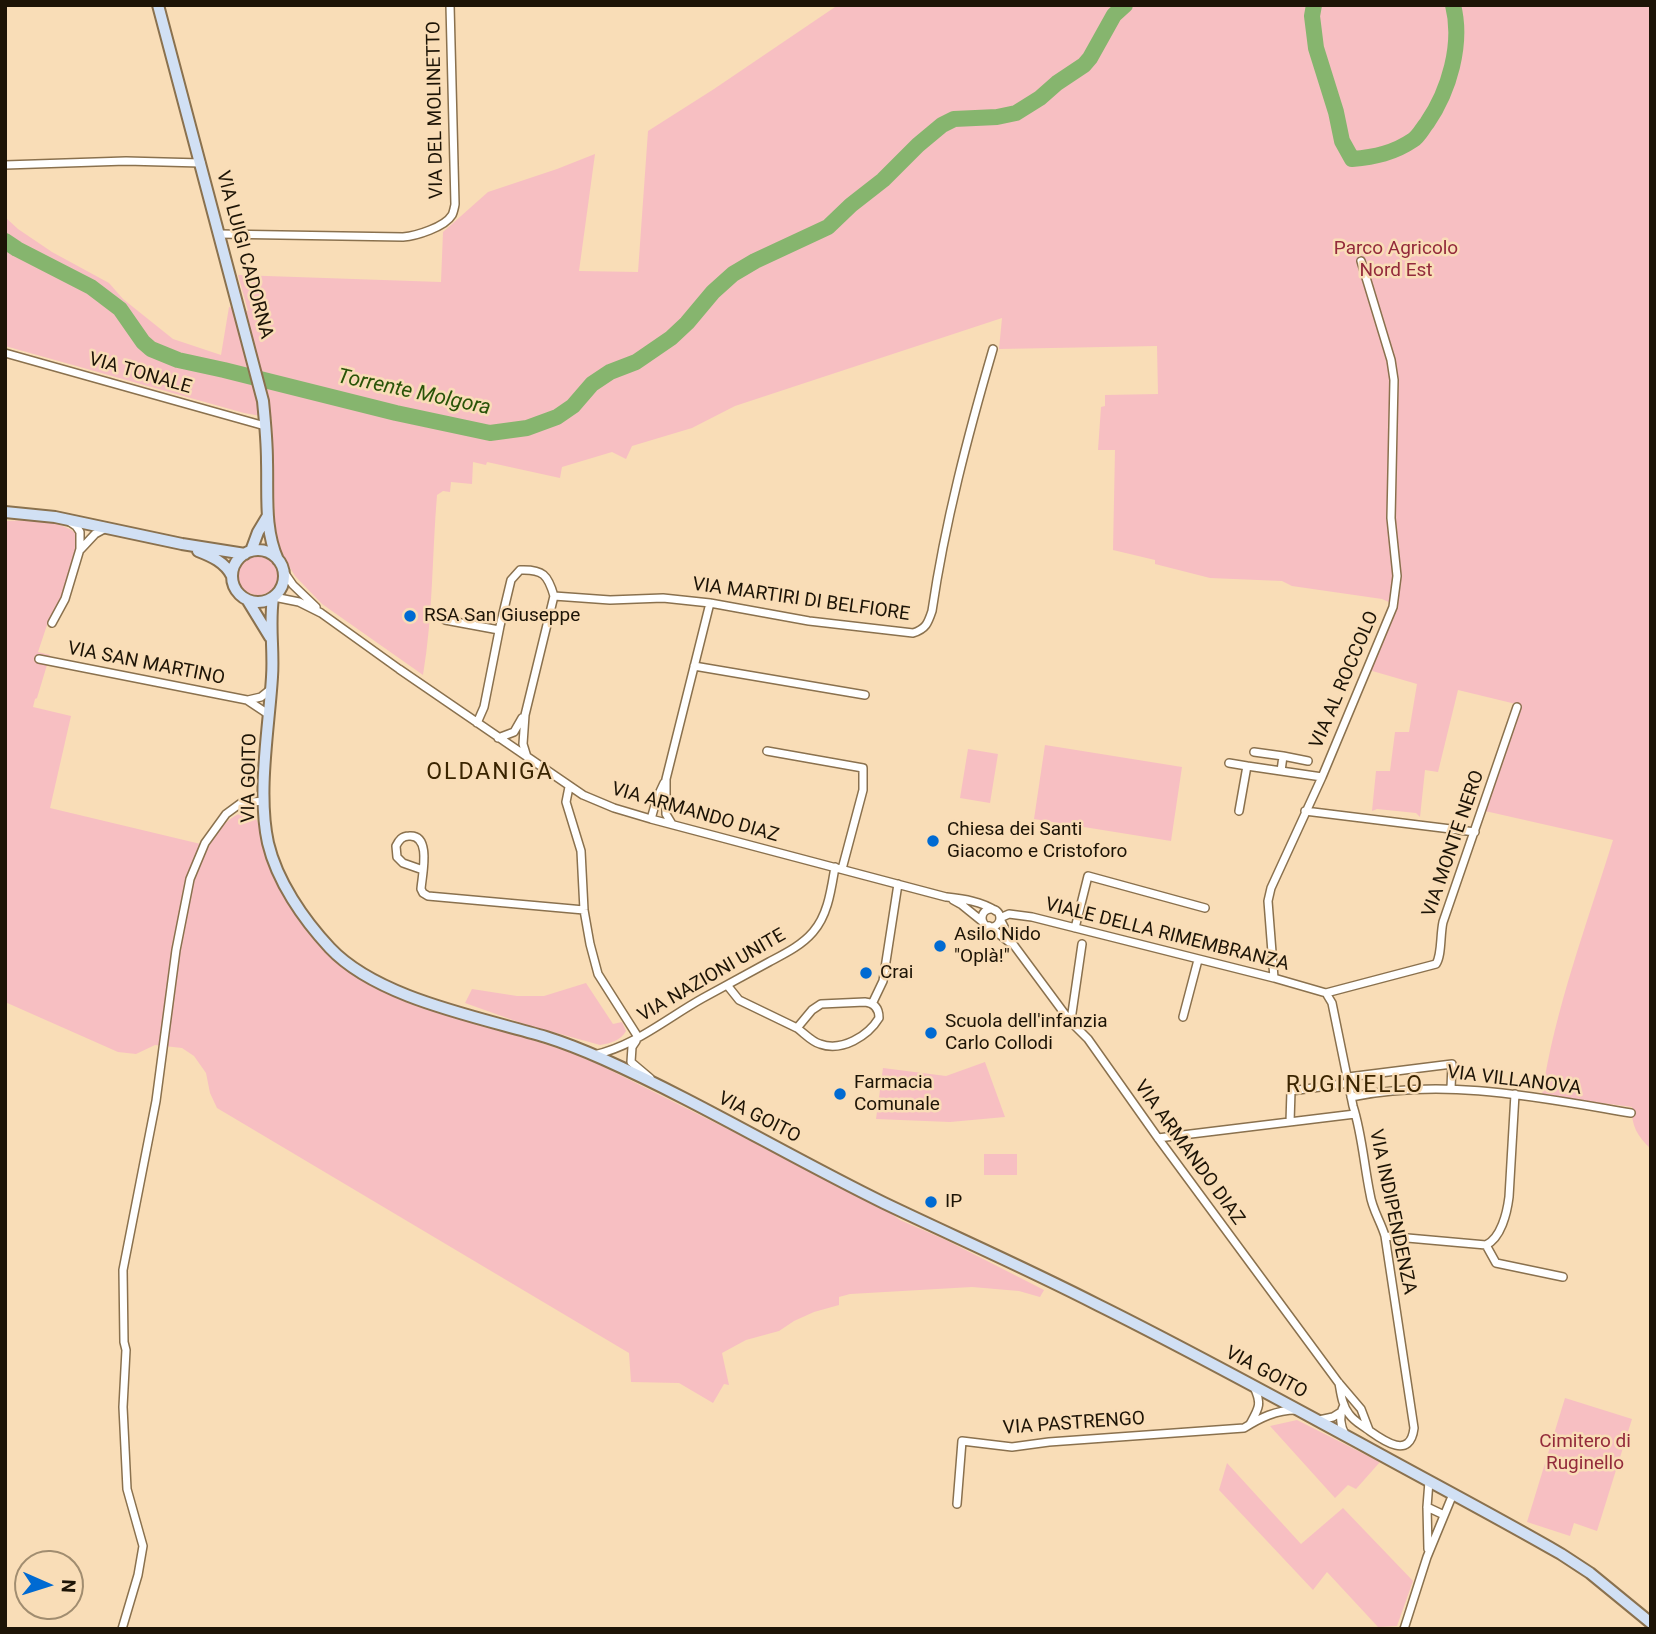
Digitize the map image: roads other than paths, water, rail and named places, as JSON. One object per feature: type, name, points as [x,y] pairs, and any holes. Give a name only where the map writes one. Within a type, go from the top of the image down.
[{"type":"street","name":"VIA LUIGI CADORNA","points":[[158,5],[257,372],[265,426],[267,517],[278,560]]},
{"type":"street","name":"VIA DEL MOLINETTO","points":[[219,234],[384,238],[413,236],[427,232],[453,215],[455,204],[450,5]]},
{"type":"street","points":[[5,165],[126,161],[201,163]]},
{"type":"street","name":"VIA AL ROCCOLO","points":[[1274,978],[1268,901],[1278,870],[1322,777],[1393,607],[1397,576],[1391,518],[1394,380],[1391,360],[1361,261]]},
{"type":"street","name":"VIA MARTIRI DI BELFIORE","points":[[554,596],[610,600],[663,598],[710,603],[838,625],[913,633],[922,630],[929,622],[932,611],[951,512],[993,349]]},
{"type":"street","name":"VIA TONALE","points":[[5,353],[265,426]]},
{"type":"street","points":[[5,512],[40,515],[182,544],[267,552],[278,560],[284,572],[280,591],[274,598],[260,603],[248,601],[237,592],[228,568],[208,555],[182,544]]},
{"type":"street","name":"VIA LUIGI CADORNA","points":[[248,552],[267,517]]},
{"type":"street","points":[[52,622],[65,599],[80,550],[80,533],[76,526],[67,520]]},
{"type":"street","points":[[80,550],[95,534],[106,528]]},
{"type":"street","points":[[232,576],[237,561],[248,552]]},
{"type":"street","points":[[477,723],[484,707],[511,580],[520,570],[546,575],[554,596],[525,715],[523,744],[527,758]]},
{"type":"street","name":"VIA ARMANDO DIAZ","points":[[284,572],[321,613]]},
{"type":"street","name":"VIA ARMANDO DIAZ","points":[[274,598],[299,602],[321,613],[583,795],[651,819],[988,906],[998,916],[1013,944],[1070,1021],[1088,1039],[1338,1382],[1361,1409],[1369,1430]]},
{"type":"street","name":"VIA GOITO","points":[[274,598],[270,622],[273,659],[264,801],[268,841],[287,890],[312,927],[332,951],[358,971],[431,1003],[551,1038],[593,1055],[880,1200],[1096,1303],[1254,1385],[1571,1560],[1651,1623]]},
{"type":"street","name":"VIA GOITO","points":[[248,601],[271,641]]},
{"type":"street","points":[[651,819],[666,779],[710,603]]},
{"type":"street","points":[[445,620],[499,631]]},
{"type":"street","name":"VIA SAN MARTINO","points":[[39,659],[247,700],[268,713]]},
{"type":"street","points":[[694,666],[865,695]]},
{"type":"street","name":"VIA SAN MARTINO","points":[[247,700],[261,697],[271,689]]},
{"type":"street","name":"VIA MONTE NERO","points":[[1326,993],[1436,964],[1440,960],[1443,922],[1517,707]]},
{"type":"street","points":[[498,738],[514,732],[525,715]]},
{"type":"street","name":"VIA NAZIONI UNITE","points":[[593,1055],[611,1051],[638,1037],[783,955],[811,934],[825,912],[863,790],[863,768],[766,751]]},
{"type":"street","points":[[1254,752],[1308,761]]},
{"type":"street","points":[[1281,771],[1283,757]]},
{"type":"street","points":[[1229,763],[1322,777]]},
{"type":"street","points":[[1239,811],[1247,766]]},
{"type":"street","points":[[666,779],[666,814],[672,824]]},
{"type":"street","points":[[569,787],[566,802],[581,851],[584,910],[598,974],[638,1037]]},
{"type":"street","points":[[122,1629],[138,1575],[143,1546],[127,1489],[124,1452],[126,1350],[123,1270],[156,1101],[183,907],[197,860],[216,826],[241,803],[264,801]]},
{"type":"street","points":[[1305,811],[1475,832]]},
{"type":"street","points":[[422,870],[403,863],[397,857],[396,846],[402,838],[412,836],[421,841],[424,849],[421,889],[423,894],[428,896],[584,910]]},
{"type":"street","points":[[1074,928],[1088,876],[1205,908]]},
{"type":"street","points":[[872,1004],[883,981],[898,884]]},
{"type":"street","name":"VIA ARMANDO DIAZ","points":[[946,897],[962,905],[1013,944]]},
{"type":"street","points":[[989,909],[998,916],[995,926],[986,925],[982,916],[989,909]]},
{"type":"street","name":"VIALE DELLA RIMEMBRANZA","points":[[998,916],[1013,914],[1074,928],[1326,993]]},
{"type":"street","points":[[1070,1021],[1082,944]]},
{"type":"street","points":[[1183,1017],[1198,960]]},
{"type":"street","points":[[727,985],[739,999],[797,1028],[821,1045],[834,1046],[850,1042],[877,1021],[878,1010],[865,1002],[821,1004],[812,1010],[797,1028]]},
{"type":"street","name":"VIA INDIPENDENZA","points":[[1326,993],[1332,1003],[1358,1122],[1370,1197],[1385,1236],[1414,1432],[1407,1443],[1397,1446],[1385,1442],[1342,1409]]},
{"type":"street","name":"VIA NAZIONI UNITE","points":[[638,1037],[632,1047],[631,1062],[659,1086]]},
{"type":"street","points":[[1290,1122],[1291,1091],[1452,1064],[1451,1088]]},
{"type":"street","name":"VIA VILLANOVA","points":[[1351,1097],[1451,1088],[1515,1094],[1631,1113]]},
{"type":"street","points":[[1385,1236],[1486,1245],[1496,1238],[1508,1206],[1515,1094]]},
{"type":"street","points":[[1158,1138],[1355,1114]]},
{"type":"street","points":[[1486,1245],[1496,1264],[1563,1278]]},
{"type":"street","name":"VIA ARMANDO DIAZ","points":[[1338,1382],[1341,1424],[1346,1436]]},
{"type":"street","points":[[1250,1424],[1260,1405],[1254,1385]]},
{"type":"street","points":[[1318,1420],[1333,1418],[1347,1401],[1353,1399]]},
{"type":"street","name":"VIA PASTRENGO","points":[[957,1504],[962,1441],[1012,1447],[1244,1428],[1270,1414],[1284,1410],[1300,1410]]},
{"type":"street","points":[[1359,1443],[1369,1430]]},
{"type":"street","points":[[1427,1557],[1430,1481]]},
{"type":"street","points":[[1404,1629],[1427,1557],[1453,1494]]},
{"type":"street","points":[[1427,1507],[1444,1515]]},
{"type":"waterway","name":"Torrente Molgora","points":[[5,241],[91,287],[120,309],[151,349],[178,360],[490,433],[527,428],[557,417],[573,406],[592,384],[610,372],[636,362],[671,338],[733,274],[828,227],[942,125],[954,119],[997,117],[1016,113],[1040,98],[1084,65],[1114,15],[1125,5]]},
{"type":"waterway","name":"Torrente Molgora","points":[[1314,5],[1312,16],[1316,48],[1342,141],[1352,159],[1376,156],[1399,148],[1415,138],[1427,123],[1442,97],[1452,67],[1456,35],[1453,5]]},
{"type":"place","name":"RSA San Giuseppe","points":[[410,616]]},
{"type":"place","name":"Chiesa dei Santi Giacomo e Cristoforo","points":[[933,841]]},
{"type":"place","name":"Asilo Nido \"Oplà!\"","points":[[940,946]]},
{"type":"place","name":"Crai","points":[[866,973]]},
{"type":"place","name":"Scuola dell'infanzia Carlo Collodi","points":[[931,1033]]},
{"type":"place","name":"Farmacia Comunale","points":[[840,1094]]},
{"type":"place","name":"IP","points":[[931,1202]]},
{"type":"district","name":"OLDANIGA","points":[[490,773]]},
{"type":"district","name":"RUGINELLO","points":[[1355,1086]]},
{"type":"park label","name":"Parco Agricolo Nord Est","points":[[1396,260]]},
{"type":"park label","name":"Cimitero di Ruginello","points":[[1585,1453]]}]
